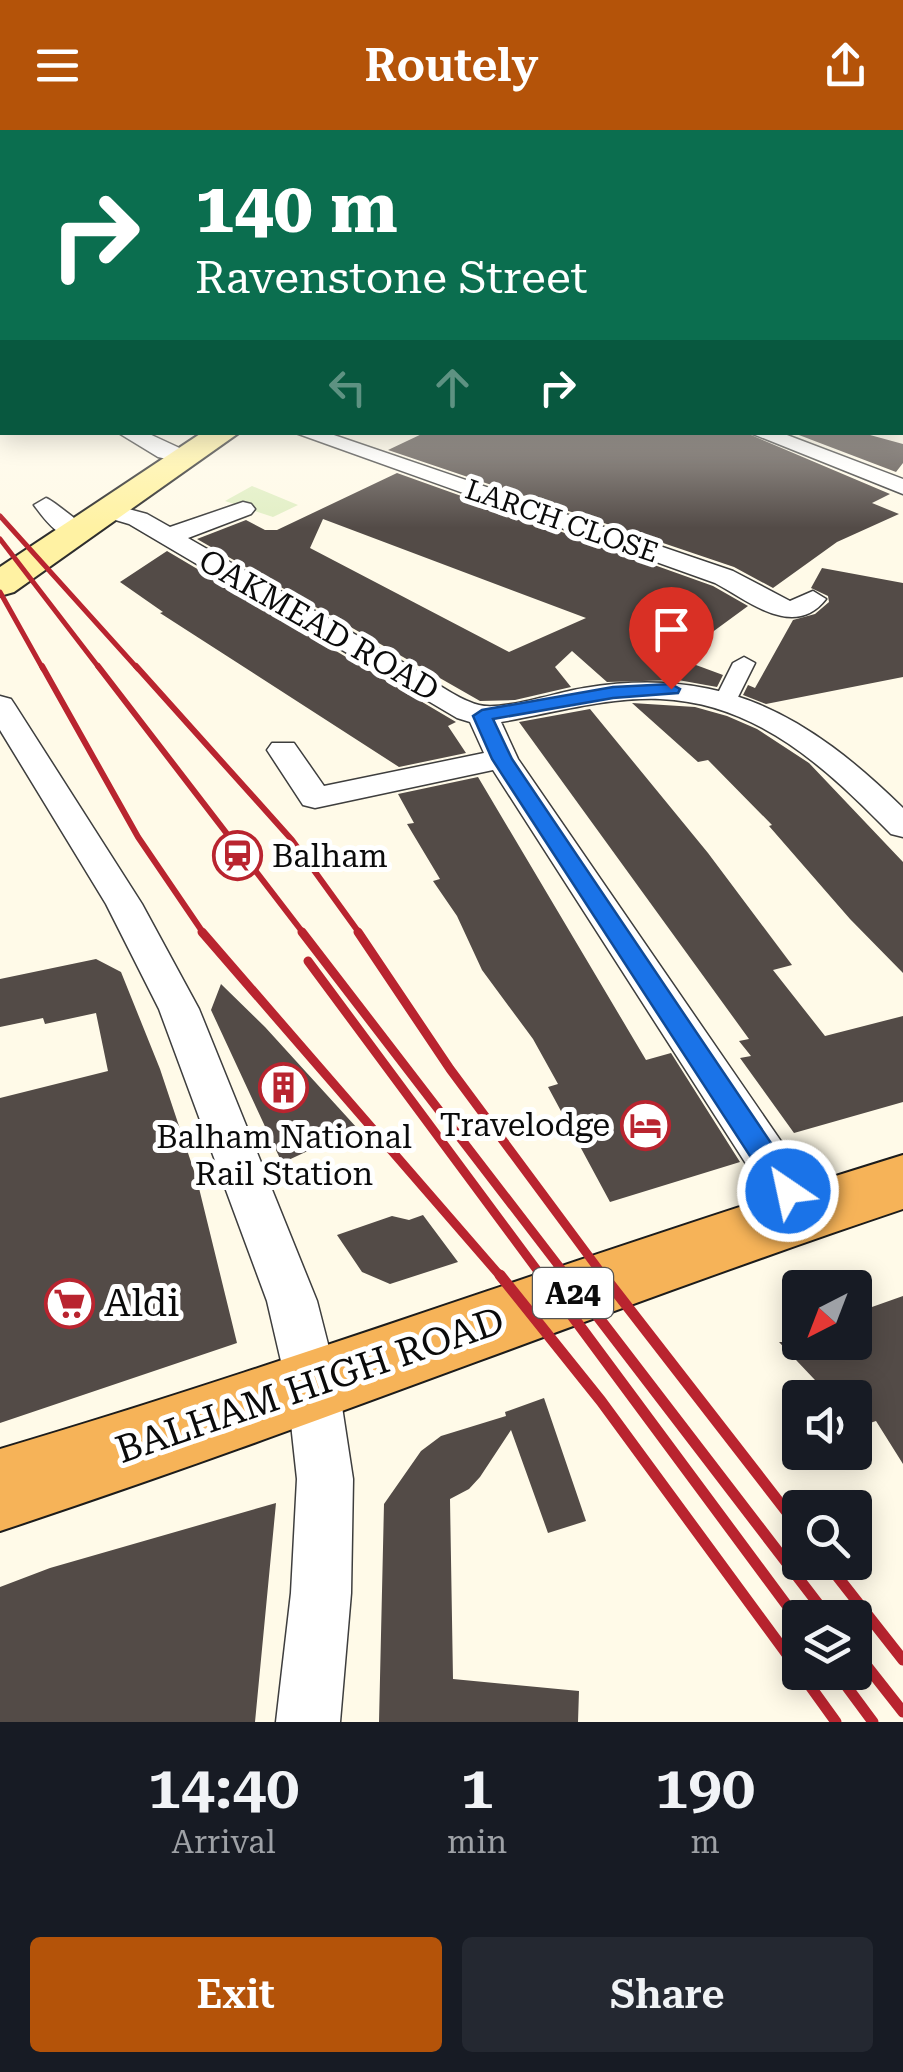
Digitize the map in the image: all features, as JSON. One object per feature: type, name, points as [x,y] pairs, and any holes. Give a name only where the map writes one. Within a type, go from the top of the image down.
[{"type":"highway","name":"BALHAM HIGH ROAD","points":[[0,1490],[208,1426],[802,1212],[903,1182]]},
{"type":"main road","points":[[0,584],[221,435]]},
{"type":"street","points":[[133,435],[166,452],[188,457]]},
{"type":"street","name":"LARCH CLOSE","points":[[312,435],[724,577],[779,610],[790,612],[813,599]]},
{"type":"street","points":[[766,435],[901,484]]},
{"type":"street","points":[[46,505],[60,523],[78,532]]},
{"type":"street","points":[[167,537],[242,509]]},
{"type":"street","name":"OAKMEAD ROAD","points":[[110,511],[129,514],[468,712],[482,716]]},
{"type":"street","points":[[726,699],[744,663]]},
{"type":"street","points":[[802,1212],[502,759],[482,716],[613,692],[671,689],[726,699],[807,737],[842,764],[903,827]]},
{"type":"street","points":[[0,706],[114,887],[179,1010],[282,1270],[313,1387],[326,1502],[308,1722]]},
{"type":"street","points":[[283,750],[315,798],[502,759]]},
{"type":"green space","points":[[252,486],[298,505],[273,517],[225,501]]},
{"type":"building","points":[[420,435],[751,435],[890,494],[872,503],[899,514],[837,542],[773,588],[734,567],[388,450]]},
{"type":"building","points":[[799,435],[870,435],[903,444],[903,463],[896,472]]},
{"type":"building","points":[[397,473],[713,586],[748,606],[677,658],[723,675],[717,687],[678,680],[607,682],[572,651],[555,667],[571,687],[515,700],[480,701],[197,539],[246,520],[265,530],[277,530]],"holes":[[[323,519],[586,618],[509,652],[310,548]]]},
{"type":"building","points":[[167,551],[456,722],[448,726],[466,753],[399,767],[160,613],[163,612],[120,582]]},
{"type":"building","points":[[822,568],[903,583],[903,677],[766,704],[743,695],[748,685],[755,688],[793,620],[815,614],[829,602],[828,596],[811,588]]},
{"type":"building","points":[[632,703],[695,707],[727,716],[757,729],[809,763],[903,862],[903,973],[850,919],[769,826],[772,825],[708,760],[698,762]]},
{"type":"building","points":[[590,709],[708,853],[792,965],[773,970],[825,1036],[903,1016],[903,1102],[794,1133],[740,1058],[751,1056],[739,1041],[749,1039],[519,722]]},
{"type":"building","points":[[478,777],[646,1060],[671,1053],[740,1162],[610,1202],[548,1087],[558,1084],[533,1039],[482,970],[457,916],[433,881],[440,879],[407,824],[414,823],[398,794]]},
{"type":"building","points":[[96,959],[121,972],[160,1069],[197,1180],[237,1343],[0,1423],[0,1098],[108,1071],[96,1013],[45,1024],[43,1018],[0,1027],[0,979]]},
{"type":"building","name":"Balham National Rail Station","points":[[221,984],[357,1128],[282,1163],[211,1010]]},
{"type":"building","points":[[423,1215],[458,1262],[390,1284],[362,1272],[337,1235],[392,1216],[409,1220]]},
{"type":"building","points":[[903,1296],[903,1464],[876,1421],[872,1422],[872,1380],[815,1380],[796,1360],[872,1360],[872,1307]]},
{"type":"building","points":[[544,1398],[586,1521],[548,1533],[511,1430],[480,1477],[469,1489],[450,1499],[453,1679],[579,1691],[578,1722],[379,1722],[384,1504],[421,1451],[441,1436],[506,1416],[505,1412]]},
{"type":"building","points":[[276,1503],[255,1722],[0,1722],[0,1587],[50,1568]]},
{"type":"railway","points":[[0,516],[138,669]]},
{"type":"railway","points":[[0,539],[100,669]]},
{"type":"railway","points":[[0,592],[43,669]]},
{"type":"railway","points":[[42,666],[138,837],[204,934]]},
{"type":"railway","points":[[98,666],[304,934]]},
{"type":"railway","points":[[136,666],[292,840],[360,934]]},
{"type":"railway","points":[[202,932],[502,1278]]},
{"type":"railway","points":[[302,932],[568,1278]]},
{"type":"railway","points":[[358,932],[450,1069],[605,1278]]},
{"type":"railway","points":[[308,961],[543,1278]]},
{"type":"railway","points":[[500,1275],[601,1401],[836,1722]]},
{"type":"railway","points":[[542,1275],[783,1600]]},
{"type":"railway","points":[[566,1275],[815,1600]]},
{"type":"railway","points":[[603,1275],[782,1506]]},
{"type":"railway","points":[[840,1580],[903,1660]]},
{"type":"railway","points":[[872,1673],[903,1712]]},
{"type":"railway","points":[[849,1690],[873,1722]]},
{"type":"place","name":"Balham","points":[[237,856]]},
{"type":"place","name":"Balham National Rail Station","points":[[284,1087]]},
{"type":"place","name":"Travelodge","points":[[645,1125]]},
{"type":"place","name":"Aldi","points":[[69,1303]]},
{"type":"route","points":[[671,689],[613,692],[482,716],[502,759],[788,1191]]}]
